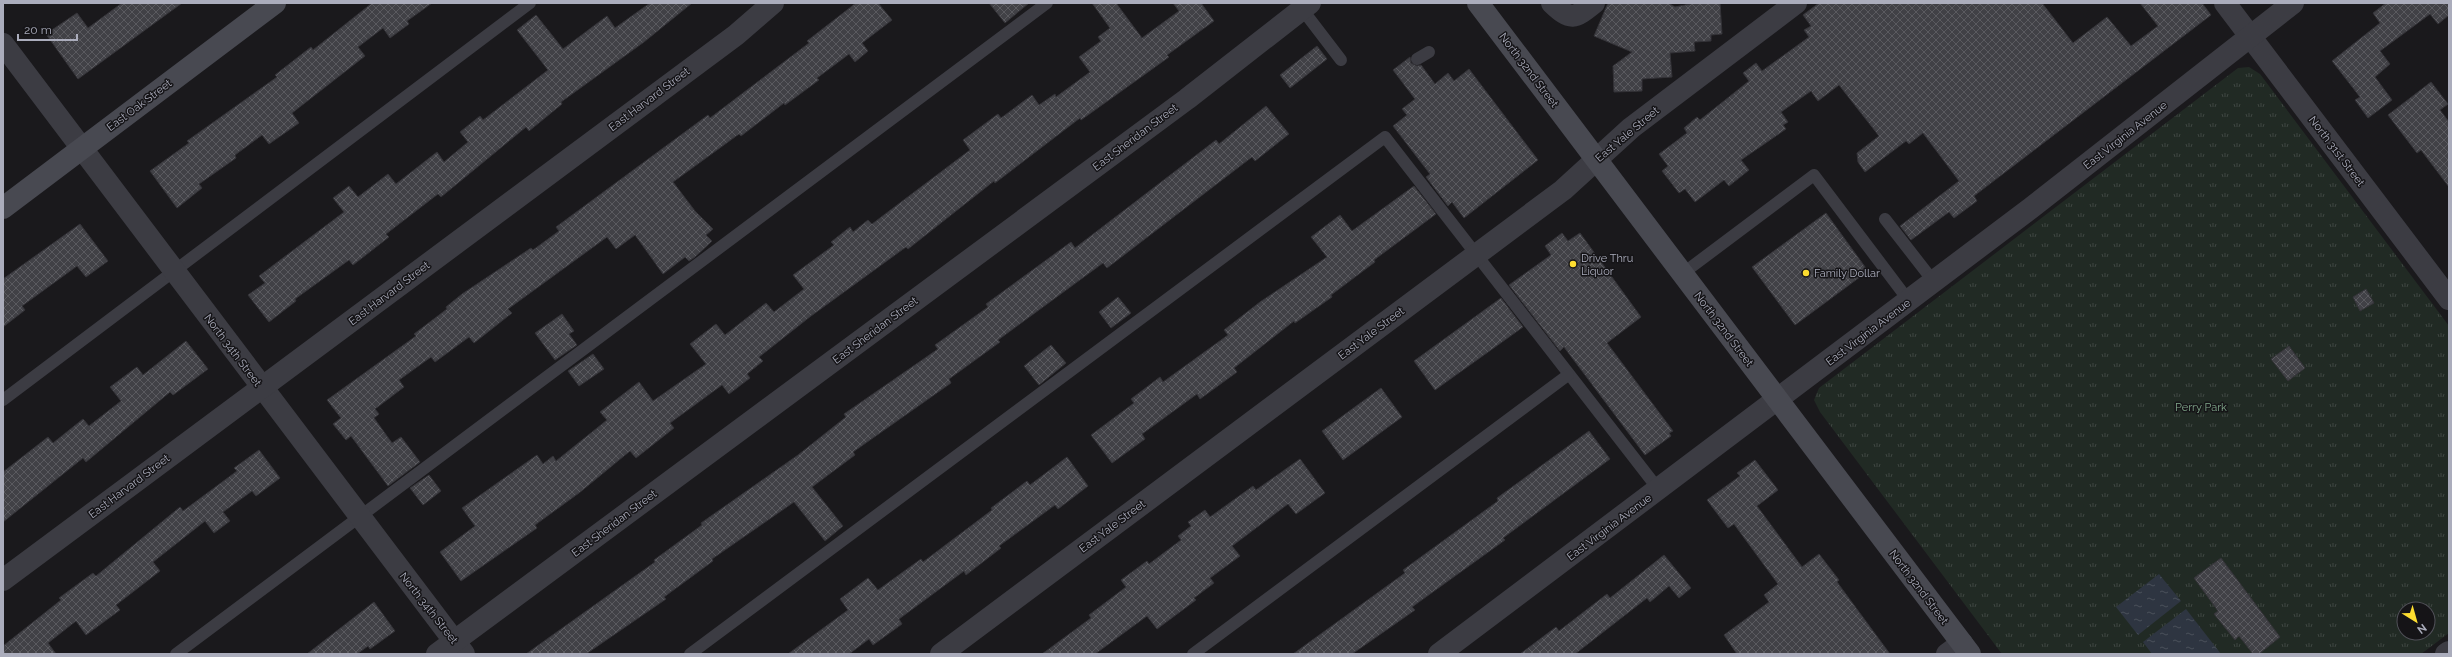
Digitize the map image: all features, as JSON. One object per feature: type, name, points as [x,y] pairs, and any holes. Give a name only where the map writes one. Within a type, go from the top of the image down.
[{"type":"main road","name":"East Oak Street","points":[[3,208],[275,3]]},
{"type":"main road","name":"North 32nd Street","points":[[1484,5],[1596,160],[1778,400],[1959,650]]},
{"type":"street","name":"East Harvard Street","points":[[3,580],[736,35],[774,3]]},
{"type":"street","points":[[1552,3],[1566,16],[1571,17],[1578,15],[1594,3]]},
{"type":"street","name":"East Yale Street","points":[[940,654],[1563,190],[1630,128],[1796,3]]},
{"type":"street","name":"North 31st Street","points":[[2225,3],[2449,299]]},
{"type":"street","name":"East Virginia Avenue","points":[[1439,654],[1934,282],[2293,3]]},
{"type":"street","name":"East Sheridan Street","points":[[437,654],[459,647],[1187,99],[1306,6]]},
{"type":"street","name":"North 34th Street","points":[[3,44],[261,388],[459,647]]},
{"type":"lane","points":[[3,400],[530,3]]},
{"type":"lane","points":[[176,654],[1046,3]]},
{"type":"lane","points":[[1306,6],[1341,60]]},
{"type":"lane","points":[[1417,59],[1429,52]]},
{"type":"lane","points":[[690,654],[1385,137],[1658,490]]},
{"type":"lane","points":[[1682,274],[1814,175],[1909,301]]},
{"type":"lane","points":[[1885,219],[1934,282]]},
{"type":"lane","points":[[1193,654],[1568,375]]},
{"type":"green space","name":"Perry Park","points":[[2249,67],[2260,74],[2449,326],[2449,633],[2421,654],[2002,654],[1820,412],[1814,400],[1819,388],[2238,68]]},
{"type":"water","points":[[2159,574],[2181,601],[2138,635],[2116,607]]},
{"type":"water","points":[[2186,609],[2221,654],[2152,654],[2143,642]]},
{"type":"building","points":[[122,3],[182,3],[78,79],[46,34],[77,13],[88,28]]},
{"type":"building","points":[[372,3],[432,3],[407,21],[409,24],[390,38],[383,28],[358,47],[365,56],[292,113],[299,123],[269,144],[262,135],[235,155],[236,158],[199,184],[202,188],[177,208],[150,171],[189,143],[187,141],[277,77],[275,75],[311,47],[313,50]]},
{"type":"building","points":[[650,3],[692,3],[644,42],[561,102],[562,104],[529,131],[526,127],[441,197],[438,194],[386,234],[389,237],[353,265],[349,260],[295,299],[296,301],[269,322],[248,295],[265,283],[259,276],[344,212],[333,198],[349,186],[358,197],[388,174],[396,184],[437,152],[444,162],[468,142],[460,132],[480,116],[483,120],[548,70],[517,30],[536,15],[563,49],[607,16],[615,28]]},
{"type":"building","points":[[856,3],[878,3],[892,20],[862,43],[868,51],[855,62],[849,54],[817,78],[819,80],[785,105],[784,103],[741,136],[739,134],[673,182],[695,211],[713,229],[706,235],[712,241],[695,257],[689,261],[685,257],[663,274],[635,235],[616,249],[607,237],[508,309],[512,313],[474,343],[469,337],[435,362],[431,357],[399,380],[404,387],[375,409],[379,414],[374,418],[392,443],[401,437],[420,462],[388,486],[351,436],[346,440],[333,424],[341,418],[327,400],[416,336],[414,334],[447,309],[446,307],[462,294],[531,248],[533,250],[559,231],[556,227],[708,115],[710,118],[809,43],[807,41]]},
{"type":"building","points":[[989,3],[1029,3],[1005,23]]},
{"type":"building","points":[[1092,3],[1116,3],[1142,38],[1179,11],[1173,3],[1201,3],[1214,21],[1167,55],[1169,57],[1081,120],[1080,118],[995,183],[994,181],[908,249],[906,247],[811,316],[759,357],[763,361],[747,374],[750,378],[729,394],[722,385],[670,423],[674,428],[636,458],[630,451],[579,493],[535,525],[537,528],[461,581],[440,552],[475,526],[462,508],[537,455],[543,464],[553,456],[556,461],[607,420],[600,412],[639,382],[653,401],[706,364],[690,344],[716,324],[725,335],[766,303],[774,312],[804,289],[793,275],[834,245],[831,242],[850,227],[853,232],[868,220],[872,224],[970,150],[963,140],[998,114],[1001,118],[1032,95],[1039,105],[1055,94],[1056,97],[1090,72],[1079,57],[1101,41],[1098,37],[1110,28]]},
{"type":"building","points":[[1608,3],[1668,3],[1675,7],[1695,3],[1720,3],[1722,34],[1711,35],[1711,41],[1694,42],[1695,51],[1670,53],[1672,77],[1642,79],[1642,91],[1614,92],[1613,66],[1632,52],[1594,36]]},
{"type":"building","points":[[1819,3],[2042,3],[2073,43],[2107,17],[2131,46],[2158,26],[2140,3],[2202,3],[2211,15],[1974,196],[1977,201],[1954,218],[1949,212],[1911,240],[1900,226],[1959,181],[1923,133],[1909,144],[1906,141],[1865,172],[1858,162],[1857,153],[1879,136],[1839,85],[1818,101],[1811,91],[1781,112],[1788,122],[1783,125],[1786,129],[1741,160],[1749,170],[1729,186],[1724,180],[1695,202],[1685,189],[1679,193],[1662,171],[1668,166],[1659,154],[1687,133],[1684,128],[1697,117],[1700,120],[1749,81],[1743,73],[1756,63],[1762,71],[1809,37],[1804,30],[1811,26],[1803,15]]},
{"type":"building","points":[[2386,3],[2449,3],[2449,15],[2438,24],[2430,14],[2380,51],[2390,64],[2375,77],[2392,100],[2368,118],[2355,100],[2360,97],[2332,61],[2380,23],[2373,13]]},
{"type":"building","points":[[1317,46],[1327,59],[1290,88],[1280,75]]},
{"type":"building","points":[[1410,57],[1411,63],[1417,66],[1421,65],[1435,84],[1448,73],[1454,81],[1469,69],[1538,160],[1464,218],[1452,202],[1448,206],[1426,177],[1430,174],[1393,126],[1407,115],[1402,109],[1415,99],[1393,70]]},
{"type":"building","points":[[2431,82],[2448,104],[2440,110],[2449,122],[2449,187],[2421,150],[2417,153],[2388,115]]},
{"type":"building","points":[[1266,106],[1289,134],[1255,161],[1252,157],[1107,268],[1103,263],[998,340],[1000,342],[949,379],[951,383],[853,452],[855,455],[812,487],[843,526],[825,541],[794,502],[712,559],[713,561],[664,597],[666,599],[586,654],[526,654],[655,562],[654,560],[702,525],[701,523],[798,455],[846,417],[844,414],[938,349],[935,345],[988,307],[986,304],[1071,242],[1075,248],[1216,140],[1219,144]]},
{"type":"building","points":[[1414,186],[1436,214],[1374,260],[1375,262],[1331,295],[1332,297],[1295,323],[1294,321],[1234,368],[1237,372],[1200,399],[1197,394],[1142,434],[1145,439],[1112,463],[1091,435],[1134,403],[1131,399],[1160,377],[1163,382],[1228,335],[1224,330],[1260,302],[1327,257],[1311,237],[1340,215],[1352,231]]},
{"type":"building","points":[[1826,213],[1868,271],[1795,325],[1752,267]]},
{"type":"building","points":[[80,224],[108,261],[86,277],[77,266],[22,306],[25,310],[3,327],[3,279]]},
{"type":"building","points":[[1562,233],[1568,241],[1580,233],[1641,317],[1607,343],[1673,431],[1669,433],[1671,436],[1645,455],[1564,347],[1560,351],[1509,285],[1551,255],[1545,246]]},
{"type":"building","points":[[2366,289],[2374,303],[2360,311],[2353,297]]},
{"type":"building","points":[[1118,297],[1131,313],[1111,328],[1099,312]]},
{"type":"building","points":[[1501,298],[1523,327],[1435,390],[1414,361]]},
{"type":"building","points":[[562,314],[574,331],[569,334],[577,345],[555,360],[535,333]]},
{"type":"building","points":[[186,341],[208,369],[173,395],[170,392],[86,462],[83,458],[3,522],[3,472],[48,437],[53,443],[83,419],[89,426],[121,401],[110,387],[137,367],[143,375]]},
{"type":"building","points":[[1051,345],[1066,363],[1039,385],[1024,366]]},
{"type":"building","points":[[2289,346],[2305,368],[2288,381],[2271,359]]},
{"type":"building","points":[[593,354],[604,369],[579,386],[568,371]]},
{"type":"building","points":[[1381,388],[1402,417],[1343,460],[1322,431]]},
{"type":"building","points":[[1589,431],[1610,459],[1503,538],[1505,540],[1412,607],[1415,610],[1352,654],[1293,654],[1405,573],[1403,570],[1498,501],[1497,498]]},
{"type":"building","points":[[259,450],[280,478],[256,496],[252,491],[223,512],[230,521],[214,533],[205,521],[153,562],[160,571],[116,605],[120,610],[86,635],[76,621],[48,643],[56,654],[3,654],[3,646],[61,600],[59,598],[93,573],[96,576],[180,507],[183,511],[237,471],[234,468]]},
{"type":"building","points":[[1067,457],[1088,486],[1058,509],[1055,505],[999,546],[1001,548],[966,575],[964,571],[899,619],[902,624],[873,645],[869,639],[849,654],[788,654],[848,610],[840,599],[868,578],[878,590],[921,559],[923,562],[992,510],[991,508],[1027,481],[1030,485]]},
{"type":"building","points":[[1300,459],[1325,493],[1296,514],[1288,504],[1232,546],[1240,556],[1210,578],[1214,583],[1194,598],[1196,600],[1157,629],[1147,616],[1095,654],[1042,654],[1091,618],[1089,615],[1126,587],[1121,580],[1147,561],[1149,564],[1181,540],[1178,536],[1191,526],[1188,522],[1205,510],[1210,517],[1253,486],[1256,490]]},
{"type":"building","points":[[1755,460],[1778,490],[1757,506],[1802,567],[1819,554],[1839,580],[1837,582],[1890,654],[1737,654],[1724,635],[1769,602],[1764,595],[1778,584],[1734,524],[1728,528],[1707,500],[1740,476],[1737,473]]},
{"type":"building","points":[[429,475],[441,491],[423,505],[410,488]]},
{"type":"building","points":[[1664,555],[1691,588],[1679,598],[1669,586],[1650,602],[1647,598],[1575,654],[1520,654],[1556,627],[1559,631],[1607,594],[1610,598]]},
{"type":"building","points":[[2221,558],[2280,637],[2259,654],[2253,654],[2239,636],[2235,640],[2214,614],[2218,611],[2194,578]]},
{"type":"building","points":[[374,602],[395,631],[370,649],[368,646],[357,654],[307,654]]},
{"type":"place","name":"Drive Thru Liquor","points":[[1573,264]]},
{"type":"place","name":"Family Dollar","points":[[1806,273]]}]
